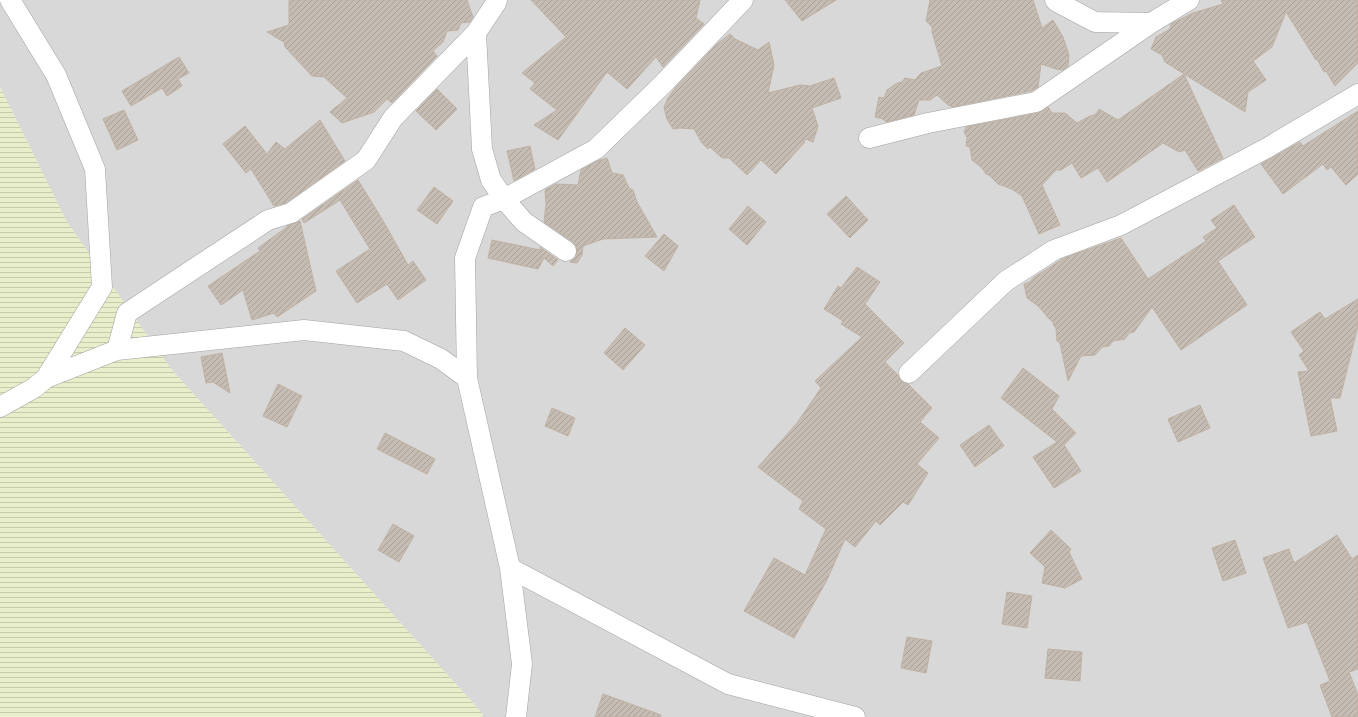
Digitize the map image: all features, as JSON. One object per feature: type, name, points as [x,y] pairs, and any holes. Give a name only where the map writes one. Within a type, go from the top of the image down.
[{"type":"street","points":[[10,0],[56,75],[94,169],[102,287],[46,378]]},
{"type":"street","points":[[117,350],[127,313],[268,220],[291,213],[366,160],[393,118],[476,33],[496,4],[497,0]]},
{"type":"street","points":[[516,717],[522,664],[510,568],[467,378],[466,258],[483,207],[504,200],[596,149],[664,83],[743,0]]},
{"type":"street","points":[[1055,0],[1095,22],[1151,23]]},
{"type":"street","points":[[869,138],[928,123],[1036,102],[1151,23],[1189,0]]},
{"type":"street","points":[[476,33],[482,149],[491,180],[504,200],[524,222],[566,251]]},
{"type":"street","points":[[909,373],[1006,281],[1054,250],[1121,224],[1268,148],[1358,94]]},
{"type":"street","points":[[0,407],[34,388],[46,378],[117,350],[304,330],[404,341],[441,359],[467,378]]},
{"type":"street","points":[[510,568],[728,684],[855,717]]},
{"type":"shaded area","points":[[0,0],[1358,0],[1358,717],[483,717],[482,713],[171,369],[67,222],[0,87]]},
{"type":"green space","points":[[0,87],[67,222],[171,369],[482,713],[483,717],[0,717]]},
{"type":"building","points":[[289,0],[467,0],[473,17],[470,22],[461,23],[458,30],[447,31],[443,42],[433,51],[437,56],[392,103],[387,99],[374,112],[342,123],[330,112],[347,98],[324,77],[312,76],[285,47],[284,42],[267,32],[289,25]]},
{"type":"building","points":[[531,0],[700,0],[696,18],[704,24],[663,67],[656,57],[627,89],[607,72],[558,140],[534,125],[557,110],[530,89],[535,83],[522,73],[566,37]]},
{"type":"building","points":[[785,0],[836,0],[802,21]]},
{"type":"building","points":[[930,0],[1033,0],[1042,28],[1053,20],[1063,37],[1069,55],[1068,66],[1063,70],[1041,64],[1038,87],[1031,91],[952,107],[937,95],[930,100],[919,100],[914,115],[886,122],[883,119],[875,117],[879,97],[884,98],[887,90],[897,83],[902,82],[905,78],[915,80],[921,73],[942,66],[932,32],[932,27],[926,21]]},
{"type":"building","points":[[1221,0],[1358,0],[1358,63],[1335,86],[1326,71],[1324,72],[1317,59],[1316,60],[1286,12],[1272,47],[1253,61],[1266,80],[1248,92],[1245,112],[1165,62],[1162,55],[1151,49],[1156,37],[1170,29],[1171,24],[1193,13],[1223,4]]},
{"type":"building","points":[[730,34],[735,39],[758,50],[769,42],[774,65],[768,93],[800,85],[810,86],[834,78],[841,98],[812,108],[818,126],[813,142],[805,139],[804,143],[776,174],[761,160],[747,175],[729,158],[722,158],[710,147],[708,149],[702,143],[694,129],[673,129],[667,119],[664,107],[668,98],[676,87],[717,44]]},
{"type":"building","points":[[179,57],[189,73],[178,79],[182,86],[167,96],[162,88],[131,106],[122,91]]},
{"type":"building","points":[[1184,74],[1223,158],[1198,171],[1185,150],[1179,152],[1163,143],[1107,182],[1098,168],[1081,178],[1072,163],[1061,170],[1056,170],[1042,185],[1060,225],[1039,234],[1022,196],[1012,189],[998,184],[986,174],[982,168],[972,160],[970,147],[966,146],[967,137],[964,132],[966,127],[1038,113],[1048,107],[1052,113],[1065,113],[1077,123],[1096,114],[1099,109],[1118,120]]},
{"type":"building","points":[[437,89],[457,109],[436,130],[416,111]]},
{"type":"building","points":[[124,110],[138,140],[117,150],[103,119]]},
{"type":"building","points":[[1358,111],[1358,174],[1346,185],[1331,167],[1327,170],[1323,164],[1283,194],[1261,164],[1300,142],[1303,146]]},
{"type":"building","points":[[320,120],[345,161],[286,203],[274,206],[251,169],[246,173],[223,144],[245,126],[267,154],[276,142],[285,149]]},
{"type":"building","points":[[530,146],[535,169],[514,181],[507,151]]},
{"type":"building","points":[[607,158],[612,173],[623,175],[629,188],[633,190],[637,202],[657,237],[603,239],[583,246],[582,255],[577,263],[570,262],[576,257],[576,246],[573,242],[544,222],[546,204],[545,190],[556,184],[578,185],[581,170],[597,161]]},
{"type":"building","points":[[358,180],[408,265],[413,261],[426,280],[398,300],[387,284],[357,303],[336,271],[370,249],[340,200],[304,223],[302,219]]},
{"type":"building","points":[[434,187],[453,201],[437,224],[417,210]]},
{"type":"building","points":[[846,196],[868,220],[850,238],[827,214]]},
{"type":"building","points":[[1234,205],[1255,237],[1218,261],[1247,305],[1181,350],[1152,307],[1134,332],[1129,333],[1125,339],[1113,341],[1109,346],[1102,347],[1095,355],[1081,356],[1068,381],[1060,343],[1057,341],[1056,328],[1053,322],[1038,306],[1027,298],[1024,284],[1030,282],[1033,278],[1064,258],[1121,238],[1148,279],[1206,241],[1203,237],[1217,228],[1211,220]]},
{"type":"building","points":[[748,206],[766,222],[747,245],[729,229]]},
{"type":"building","points":[[300,221],[316,291],[277,317],[274,313],[252,320],[243,290],[221,305],[208,286],[260,251],[258,248],[287,226]]},
{"type":"building","points":[[664,234],[678,246],[664,271],[645,256]]},
{"type":"building","points":[[492,240],[540,250],[540,247],[558,260],[553,266],[544,258],[538,269],[488,258]]},
{"type":"building","points":[[857,267],[880,282],[865,304],[904,343],[885,362],[898,375],[901,381],[908,384],[932,408],[920,422],[939,438],[917,464],[928,473],[908,505],[903,502],[880,525],[876,521],[855,547],[845,539],[827,580],[794,638],[744,611],[774,558],[805,575],[826,529],[799,509],[803,501],[758,467],[797,423],[821,388],[815,381],[862,337],[841,324],[843,321],[824,309],[838,286],[841,288]]},
{"type":"building","points":[[1358,299],[1358,326],[1340,398],[1330,398],[1337,431],[1311,436],[1298,372],[1309,371],[1299,355],[1304,351],[1291,332],[1320,312],[1325,319]]},
{"type":"building","points":[[625,328],[645,345],[623,370],[604,353]]},
{"type":"building","points":[[222,353],[230,393],[213,382],[206,383],[201,357]]},
{"type":"building","points":[[1023,368],[1059,396],[1052,409],[1076,433],[1064,445],[1081,471],[1054,488],[1033,457],[1057,442],[1001,398]]},
{"type":"building","points":[[278,384],[302,396],[287,427],[263,416]]},
{"type":"building","points":[[1200,405],[1210,428],[1178,442],[1168,419]]},
{"type":"building","points":[[552,408],[575,418],[568,436],[545,426]]},
{"type":"building","points":[[989,425],[1004,446],[975,467],[960,445]]},
{"type":"building","points":[[385,433],[435,459],[427,474],[377,449]]},
{"type":"building","points":[[393,524],[414,536],[399,562],[378,550]]},
{"type":"building","points":[[1051,530],[1071,549],[1069,552],[1082,579],[1065,588],[1042,583],[1045,567],[1030,553]]},
{"type":"building","points":[[1337,535],[1352,559],[1358,555],[1358,669],[1349,672],[1358,695],[1358,717],[1332,717],[1320,685],[1330,681],[1307,622],[1288,628],[1263,558],[1289,549],[1294,563]]},
{"type":"building","points":[[1235,540],[1246,573],[1223,581],[1212,548]]},
{"type":"building","points":[[1007,592],[1032,596],[1027,628],[1002,624]]},
{"type":"building","points":[[907,637],[932,641],[926,673],[901,668]]},
{"type":"building","points":[[1048,649],[1082,652],[1080,681],[1045,678]]},
{"type":"building","points":[[603,694],[661,715],[661,717],[595,717]]}]
